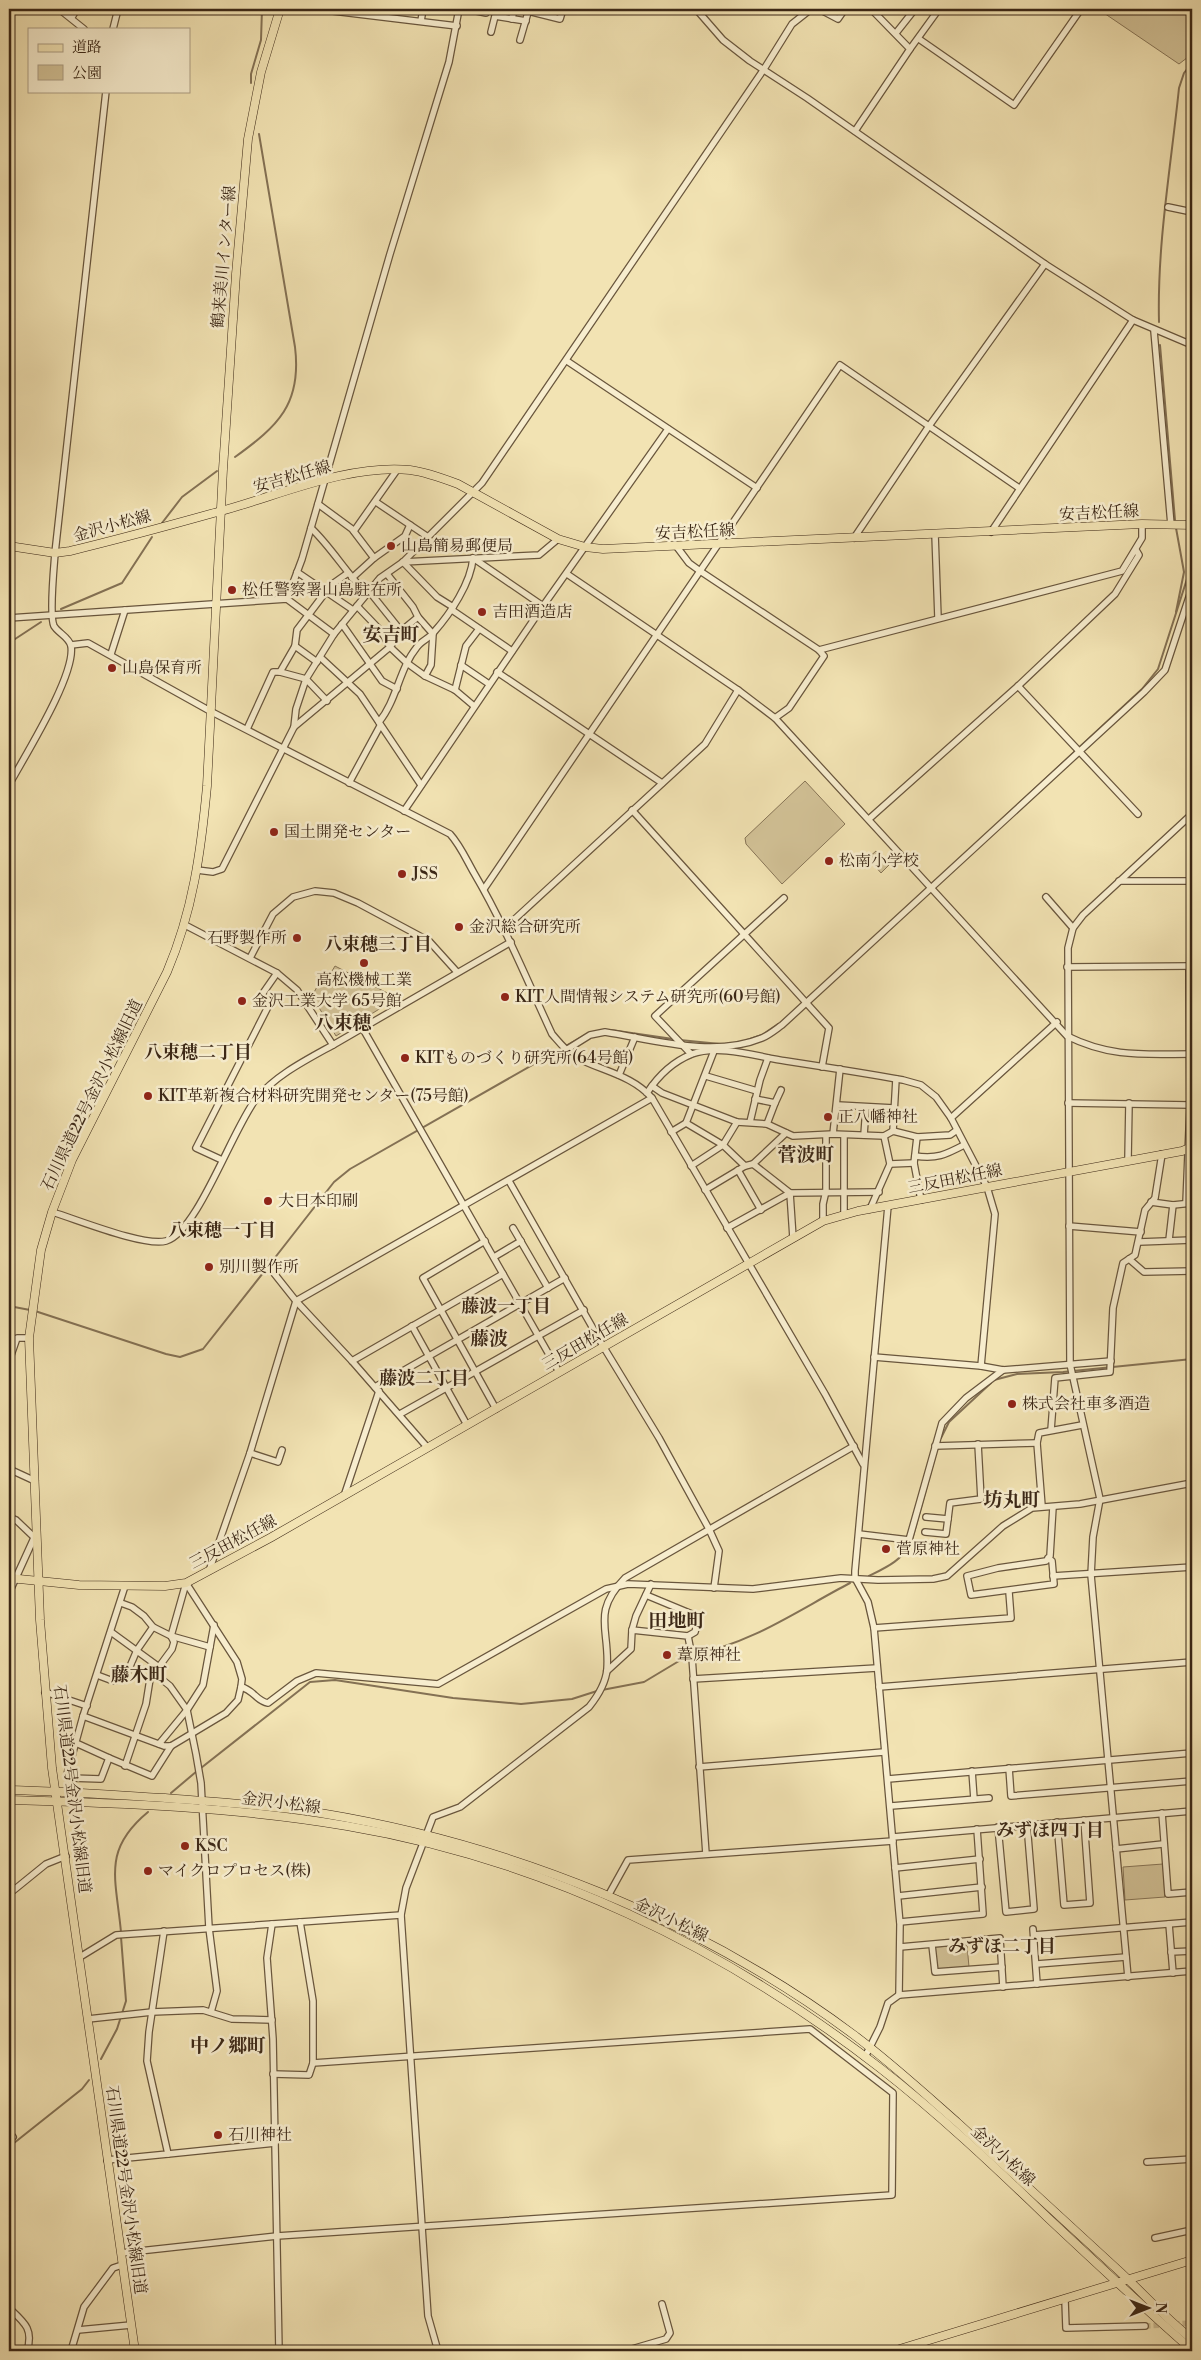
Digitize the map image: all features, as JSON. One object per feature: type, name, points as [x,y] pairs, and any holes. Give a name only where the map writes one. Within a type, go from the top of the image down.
[{"type":"main road","name":"鶴来美川インター線","points":[[221,511],[236,274],[248,139],[262,72],[280,9]]},
{"type":"main road","name":"安吉松任線","points":[[221,511],[324,480],[370,471],[397,470],[418,471],[440,477],[474,493],[558,540],[585,547],[603,549],[1142,524],[1192,525]]},
{"type":"main road","name":"金沢小松線","points":[[9,546],[55,553],[95,545],[221,511]]},
{"type":"main road","name":"石川県道22号金沢小松線旧道","points":[[135,2351],[66,1856],[55,1791],[45,1692],[35,1539],[35,1482],[29,1338],[41,1250],[52,1212],[72,1160],[167,972],[185,925],[197,870],[207,786],[210,711],[218,604],[221,511]]},
{"type":"main road","name":"三反田松任線","points":[[12,1579],[125,1586],[165,1586],[186,1583],[344,1496],[823,1221],[844,1214],[1190,1148]]},
{"type":"main road","name":"金沢小松線","points":[[9,1790],[55,1791],[202,1805],[318,1813],[425,1839],[578,1882],[652,1915],[781,1986],[855,2036],[929,2098],[1128,2279],[1172,2323],[1192,2339]]},
{"type":"main road","name":"金沢小松線","points":[[9,1800],[202,1805]]},
{"type":"main road","name":"金沢小松線","points":[[425,1839],[556,1883],[662,1929],[766,1986],[861,2054],[951,2128],[1192,2350]]},
{"type":"main road","points":[[893,2351],[1192,2260]]},
{"type":"street","points":[[59,9],[72,17],[83,28]]},
{"type":"street","points":[[72,17],[77,9]]},
{"type":"street","points":[[113,28],[118,9]]},
{"type":"street","points":[[316,9],[457,26]]},
{"type":"street","points":[[421,21],[423,9]]},
{"type":"street","points":[[287,598],[311,528],[449,62],[459,9]]},
{"type":"street","points":[[467,9],[486,13],[488,9]]},
{"type":"street","points":[[512,19],[514,9]]},
{"type":"street","points":[[520,40],[529,10],[560,18],[563,9]]},
{"type":"street","points":[[696,9],[723,40],[1045,264],[1133,320],[1154,331],[1192,345]]},
{"type":"street","points":[[294,728],[296,709],[306,679],[334,634],[368,592],[403,562],[474,493],[567,361],[623,274],[764,69],[792,24],[811,9]]},
{"type":"street","points":[[819,9],[838,19],[845,9]]},
{"type":"street","points":[[871,9],[910,49]]},
{"type":"street","points":[[896,33],[915,9]]},
{"type":"street","points":[[855,131],[939,9]]},
{"type":"street","points":[[919,39],[1014,105],[1081,9]]},
{"type":"street","points":[[491,32],[496,16],[526,21]]},
{"type":"street","points":[[9,785],[58,695],[71,658],[71,644],[54,626],[52,615],[55,553],[106,92]]},
{"type":"street","points":[[1168,207],[1192,212]]},
{"type":"street","points":[[854,538],[929,426],[1045,264]]},
{"type":"street","points":[[991,532],[1133,320]]},
{"type":"street","points":[[1154,331],[1171,524]]},
{"type":"street","points":[[567,361],[756,488]]},
{"type":"street","points":[[484,889],[840,365],[1019,488]]},
{"type":"street","points":[[404,810],[497,672],[668,429]]},
{"type":"street","points":[[354,531],[397,470]]},
{"type":"street","points":[[376,502],[428,537]]},
{"type":"street","points":[[318,504],[354,531],[374,558]]},
{"type":"street","points":[[819,650],[1122,571],[1142,538],[1142,524]]},
{"type":"street","points":[[352,578],[374,558],[405,536],[410,525]]},
{"type":"street","points":[[311,528],[328,544],[352,578],[368,592],[402,631]]},
{"type":"street","points":[[934,534],[938,618]]},
{"type":"street","points":[[403,562],[539,555],[558,540]]},
{"type":"street","points":[[677,547],[700,571],[819,650],[824,656],[789,708],[775,718]]},
{"type":"street","points":[[868,819],[1018,686],[1115,594],[1139,555],[1136,550]]},
{"type":"street","points":[[473,558],[543,606]]},
{"type":"street","points":[[350,782],[387,711],[407,663],[417,646],[433,634],[461,594],[473,558]]},
{"type":"street","points":[[403,562],[437,597],[512,651]]},
{"type":"street","points":[[297,572],[326,592],[355,608],[381,631],[390,647],[407,663],[425,676],[455,690],[474,706]]},
{"type":"street","points":[[280,672],[295,646],[297,630],[330,585],[348,573]]},
{"type":"street","points":[[387,574],[414,607],[418,617],[433,634],[431,665],[425,676]]},
{"type":"street","points":[[567,574],[738,690],[775,718],[1057,1022],[1067,1036],[1107,1052],[1124,1054],[1191,1054]]},
{"type":"street","points":[[565,1049],[590,1035],[606,1032],[724,1047],[743,1044],[764,1037],[782,1026],[805,1001],[933,888],[1076,750],[1165,670],[1192,588]]},
{"type":"street","points":[[9,618],[287,598],[334,634]]},
{"type":"street","points":[[111,654],[125,610]]},
{"type":"street","points":[[197,870],[213,872],[222,869],[294,728],[390,647],[402,631],[418,617]]},
{"type":"street","points":[[342,624],[382,681],[396,689]]},
{"type":"street","points":[[455,690],[466,646],[479,629]]},
{"type":"street","points":[[71,644],[88,643],[111,654],[210,711],[450,834],[457,842],[484,889],[511,942],[552,1034],[565,1049],[582,1060],[619,1075],[649,1096],[863,1464]]},
{"type":"street","points":[[295,646],[318,660],[349,683],[360,694],[421,785]]},
{"type":"street","points":[[462,665],[489,684]]},
{"type":"street","points":[[247,729],[274,672],[306,679],[327,701]]},
{"type":"street","points":[[497,672],[590,733],[662,784]]},
{"type":"street","points":[[1018,686],[1138,814]]},
{"type":"street","points":[[504,929],[705,744],[738,690]]},
{"type":"street","points":[[632,810],[829,1028],[822,1067]]},
{"type":"street","points":[[1128,1977],[1091,1575],[1093,1537],[1100,1500],[1071,1370],[1067,1036],[1068,948],[1073,928],[1087,911],[1192,814]]},
{"type":"street","points":[[1119,881],[1192,881]]},
{"type":"street","points":[[250,958],[273,914],[293,897],[315,891],[334,893],[358,903],[429,941],[457,972]]},
{"type":"street","points":[[1046,897],[1073,928]]},
{"type":"street","points":[[691,1054],[655,1016],[784,898]]},
{"type":"street","points":[[185,925],[277,973],[298,990],[333,1045]]},
{"type":"street","points":[[52,1212],[147,1241],[166,1241],[186,1226],[241,1121],[266,1088],[296,1066],[511,942]]},
{"type":"street","points":[[1067,967],[1190,966],[1189,1203],[1173,1205],[1151,1202]]},
{"type":"street","points":[[222,1160],[196,1148],[270,1003],[261,996],[277,973]]},
{"type":"street","points":[[951,1118],[1057,1022]]},
{"type":"street","points":[[363,1029],[420,1133],[462,1206],[485,1241],[559,1372]]},
{"type":"street","points":[[619,1075],[635,1037]]},
{"type":"street","points":[[671,1132],[686,1123],[706,1076],[714,1051]]},
{"type":"street","points":[[209,1571],[250,1453],[296,1301],[509,1181],[649,1096],[652,1086],[673,1064],[691,1054],[714,1051],[743,1053],[896,1079],[921,1085],[936,1097],[951,1118],[988,1187],[995,1214],[981,1366]]},
{"type":"street","points":[[750,1122],[757,1091],[768,1058]]},
{"type":"street","points":[[833,1134],[838,1105],[840,1070]]},
{"type":"street","points":[[706,1076],[757,1091]]},
{"type":"street","points":[[893,1131],[896,1079]]},
{"type":"street","points":[[652,1086],[662,1093],[737,1122],[767,1124],[794,1136],[833,1134],[884,1136],[893,1131],[917,1137],[950,1135],[957,1130]]},
{"type":"street","points":[[767,1124],[781,1090]]},
{"type":"street","points":[[755,1099],[775,1103]]},
{"type":"street","points":[[1068,1102],[1190,1105]]},
{"type":"street","points":[[1128,1159],[1129,1103]]},
{"type":"street","points":[[838,1105],[894,1108]]},
{"type":"street","points":[[864,1135],[866,1107]]},
{"type":"street","points":[[691,1166],[723,1145],[737,1122]]},
{"type":"street","points":[[686,1123],[723,1145],[745,1166]]},
{"type":"street","points":[[705,1190],[745,1166],[753,1164],[786,1133]]},
{"type":"street","points":[[823,1221],[823,1204],[826,1191],[826,1135]]},
{"type":"street","points":[[844,1135],[844,1214]]},
{"type":"street","points":[[870,1209],[890,1164],[884,1136]]},
{"type":"street","points":[[917,1137],[914,1159],[920,1200]]},
{"type":"street","points":[[890,1164],[914,1159],[932,1158],[953,1152],[964,1145]]},
{"type":"street","points":[[874,1357],[981,1366],[1003,1370],[1110,1372],[1113,1308],[1123,1262],[1135,1255],[1145,1210],[1156,1198],[1162,1154]]},
{"type":"street","points":[[753,1164],[790,1193],[793,1238]]},
{"type":"street","points":[[738,1170],[761,1210]]},
{"type":"street","points":[[509,1181],[603,1346],[659,1438],[720,1552],[714,1588]]},
{"type":"street","points":[[727,1228],[790,1193],[826,1191],[878,1192]]},
{"type":"street","points":[[1170,1240],[1173,1205]]},
{"type":"street","points":[[888,1206],[863,1464],[855,1578],[868,1602],[874,1628],[900,1922],[899,1995]]},
{"type":"street","points":[[1069,1226],[1141,1232]]},
{"type":"street","points":[[513,1228],[548,1288]]},
{"type":"street","points":[[1139,1242],[1192,1240]]},
{"type":"street","points":[[485,1241],[423,1278],[496,1409]]},
{"type":"street","points":[[494,1257],[521,1241]]},
{"type":"street","points":[[1129,1259],[1144,1272],[1192,1271]]},
{"type":"street","points":[[266,1264],[296,1301],[400,1414],[427,1447]]},
{"type":"street","points":[[352,1361],[503,1274]]},
{"type":"street","points":[[344,1496],[377,1389],[457,1339],[565,1278]]},
{"type":"street","points":[[400,1414],[584,1310]]},
{"type":"street","points":[[412,1326],[467,1425]]},
{"type":"street","points":[[9,1361],[16,1338],[29,1338]]},
{"type":"street","points":[[1051,1430],[1055,1378],[1071,1370],[1111,1361]]},
{"type":"street","points":[[859,1534],[909,1540],[944,1421],[966,1398],[1003,1370]]},
{"type":"street","points":[[1042,1506],[1039,1433],[1082,1425]]},
{"type":"street","points":[[937,1446],[1038,1443]]},
{"type":"street","points":[[925,1532],[946,1534],[950,1503],[981,1499],[978,1444]]},
{"type":"street","points":[[438,2351],[428,2316],[401,1914],[406,1888],[433,1817],[460,1807],[589,1707],[598,1694],[607,1671],[604,1627],[605,1610],[612,1593],[625,1578],[854,1446]]},
{"type":"street","points":[[250,1453],[278,1462],[282,1450]]},
{"type":"street","points":[[9,1469],[35,1482]]},
{"type":"street","points":[[241,1687],[252,1691],[259,1700],[268,1703],[298,1681],[316,1673],[438,1684],[606,1589],[618,1585],[651,1584],[753,1589],[841,1578],[933,1579],[948,1576],[1003,1526],[1032,1508],[1100,1500],[1192,1483]]},
{"type":"street","points":[[1048,1558],[1052,1561],[1054,1584],[1009,1592],[971,1595],[967,1576],[998,1568],[1046,1561],[1048,1558],[1050,1556],[1053,1507]]},
{"type":"street","points":[[9,1517],[16,1520],[35,1539],[12,1579],[9,1593]]},
{"type":"street","points":[[926,1517],[948,1518]]},
{"type":"street","points":[[1053,1576],[1192,1567]]},
{"type":"street","points":[[76,1744],[152,1776],[171,1746],[226,1713],[238,1700],[242,1679],[236,1662],[186,1583]]},
{"type":"street","points":[[125,1766],[146,1704],[150,1679],[172,1649],[174,1642],[171,1636],[186,1583]]},
{"type":"street","points":[[607,1671],[631,1649],[632,1630],[636,1616],[651,1584]]},
{"type":"street","points":[[108,1758],[101,1779],[70,1778],[66,1774],[125,1586]]},
{"type":"street","points":[[874,1628],[1011,1618],[1009,1592]]},
{"type":"street","points":[[632,1630],[688,1636],[695,1632],[699,1618],[646,1595]]},
{"type":"street","points":[[121,1603],[132,1606],[153,1627],[171,1636],[210,1647]]},
{"type":"street","points":[[159,1744],[187,1710],[203,1685],[214,1625]]},
{"type":"street","points":[[97,1675],[113,1681],[125,1678],[137,1650],[153,1627]]},
{"type":"street","points":[[111,1632],[159,1667]]},
{"type":"street","points":[[688,1636],[706,1854]]},
{"type":"street","points":[[879,1687],[1192,1662]]},
{"type":"street","points":[[693,1679],[877,1668]]},
{"type":"street","points":[[154,1673],[170,1686],[187,1710],[200,1778],[209,1928],[217,1991],[211,2012]]},
{"type":"street","points":[[45,1692],[87,1706]]},
{"type":"street","points":[[83,1716],[159,1744],[171,1746]]},
{"type":"street","points":[[699,1767],[884,1752]]},
{"type":"street","points":[[888,1779],[1192,1753]]},
{"type":"street","points":[[1009,1768],[1011,1796]]},
{"type":"street","points":[[972,1771],[974,1799]]},
{"type":"street","points":[[1003,1796],[1192,1780]]},
{"type":"street","points":[[890,1806],[989,1798]]},
{"type":"street","points":[[608,1896],[628,1860],[893,1839],[1027,1824],[1192,1811],[1192,1818]]},
{"type":"street","points":[[1162,1814],[1168,1894],[1192,1892]]},
{"type":"street","points":[[1057,1822],[1064,1905],[1090,1902],[1084,1820]]},
{"type":"street","points":[[998,1828],[1006,1912],[1034,1909],[1027,1824]]},
{"type":"street","points":[[900,1922],[983,1914],[978,1829]]},
{"type":"street","points":[[1116,1849],[1163,1844]]},
{"type":"street","points":[[9,1894],[46,1864],[66,1856]]},
{"type":"street","points":[[895,1868],[980,1859]]},
{"type":"street","points":[[898,1896],[982,1887]]},
{"type":"street","points":[[80,1957],[116,1935],[401,1914]]},
{"type":"street","points":[[273,2074],[310,2074],[313,2063],[313,2001],[300,1922]]},
{"type":"street","points":[[1037,1984],[1034,1932],[1123,1928],[1192,1922]]},
{"type":"street","points":[[272,1924],[267,1958],[272,2020],[279,2351]]},
{"type":"street","points":[[1169,1924],[1173,1973]]},
{"type":"street","points":[[164,1931],[152,2012],[148,2061],[168,2154]]},
{"type":"street","points":[[900,1947],[1000,1938],[1003,1987]]},
{"type":"street","points":[[932,1945],[935,1972],[1002,1967]]},
{"type":"street","points":[[1170,1952],[1192,1950]]},
{"type":"street","points":[[1037,1964],[1126,1957]]},
{"type":"street","points":[[852,2060],[870,2048],[888,2003],[899,1995],[1192,1972]]},
{"type":"street","points":[[88,2019],[152,2012],[203,2010],[232,2019],[272,2020]]},
{"type":"street","points":[[121,2253],[277,2236],[892,2195],[893,2093],[810,2029],[313,2063]]},
{"type":"street","points":[[108,2160],[275,2143]]},
{"type":"street","points":[[1148,2162],[1192,2159]]},
{"type":"street","points":[[1154,2238],[1192,2230]]},
{"type":"street","points":[[71,2351],[84,2308],[113,2268],[122,2265]]},
{"type":"street","points":[[1065,2300],[1066,2328],[1145,2326]]},
{"type":"street","points":[[625,2351],[666,2338],[670,2333],[662,2304]]},
{"type":"street","points":[[9,2308],[28,2326],[30,2343],[28,2351]]},
{"type":"street","points":[[78,2330],[131,2325]]},
{"type":"green space","points":[[1098,9],[1192,9],[1192,54],[1179,64]]},
{"type":"green space","points":[[805,781],[845,824],[782,884],[746,844],[745,838]]},
{"type":"green space","points":[[876,851],[889,865],[881,873],[868,858]]},
{"type":"green space","points":[[335,966],[397,998],[336,1036],[312,996],[318,985],[323,986]]},
{"type":"green space","points":[[1163,1864],[1165,1897],[1125,1900],[1123,1867]]},
{"type":"green space","points":[[967,1945],[969,1967],[937,1970],[935,1947]]},
{"type":"waterway","points":[[251,83],[251,74],[261,40],[262,9]]},
{"type":"waterway","points":[[1159,322],[1162,234],[1179,88],[1184,73],[1192,63]]},
{"type":"waterway","points":[[235,457],[275,424],[284,412],[295,384],[295,347],[259,134]]},
{"type":"waterway","points":[[1160,345],[1175,520]]},
{"type":"waterway","points":[[162,523],[182,497],[217,471]]},
{"type":"waterway","points":[[1176,528],[1184,572],[1176,612]]},
{"type":"waterway","points":[[61,609],[122,583],[152,537]]},
{"type":"waterway","points":[[1001,820],[1142,689],[1158,669],[1187,579],[1192,571]]},
{"type":"waterway","points":[[9,643],[41,622]]},
{"type":"waterway","points":[[747,1040],[762,1035],[778,1024]]},
{"type":"waterway","points":[[611,1030],[673,1039]]},
{"type":"waterway","points":[[270,1264],[334,1182],[350,1169],[585,1035]]},
{"type":"waterway","points":[[680,1040],[720,1044]]},
{"type":"waterway","points":[[35,1311],[180,1357],[203,1349],[267,1268]]},
{"type":"waterway","points":[[9,1306],[30,1310]]},
{"type":"waterway","points":[[994,1380],[1017,1374],[1063,1372],[1192,1359]]},
{"type":"waterway","points":[[941,1438],[949,1422],[991,1383]]},
{"type":"waterway","points":[[869,1576],[898,1559],[911,1543],[935,1457]]},
{"type":"waterway","points":[[694,1654],[735,1643],[774,1625],[850,1583]]},
{"type":"waterway","points":[[602,1690],[644,1682],[689,1655]]},
{"type":"waterway","points":[[201,1768],[310,1682],[335,1680],[453,1698],[521,1704],[572,1699],[597,1691]]},
{"type":"waterway","points":[[171,1793],[197,1771]]},
{"type":"waterway","points":[[121,1932],[115,1880],[118,1852],[133,1826],[148,1812]]},
{"type":"waterway","points":[[101,2059],[117,2029],[126,2001],[121,1937]]},
{"type":"waterway","points":[[9,2147],[82,2089],[89,2080]]},
{"type":"tunnel","points":[[1174,2324],[1192,2323]]},
{"type":"tunnel","points":[[1145,2326],[1165,2325]]},
{"type":"place","name":"山島簡易郵便局","points":[[391,546]]},
{"type":"place","name":"松任警察署山島駐在所","points":[[232,590]]},
{"type":"place","name":"吉田酒造店","points":[[482,612]]},
{"type":"place","name":"山島保育所","points":[[112,668]]},
{"type":"place","name":"国土開発センター","points":[[274,832]]},
{"type":"place","name":"松南小学校","points":[[829,861]]},
{"type":"place","name":"JSS","points":[[402,874]]},
{"type":"place","name":"金沢総合研究所","points":[[459,927]]},
{"type":"place","name":"石野製作所","points":[[297,938]]},
{"type":"place","name":"高松機械工業","points":[[364,963]]},
{"type":"place","name":"KIT人間情報システム研究所(60号館)","points":[[505,997]]},
{"type":"place","name":"金沢工業大学 65号館","points":[[242,1001]]},
{"type":"place","name":"KITものづくり研究所(64号館)","points":[[405,1058]]},
{"type":"place","name":"KIT革新複合材料研究開発センター(75号館)","points":[[148,1096]]},
{"type":"place","name":"正八幡神社","points":[[828,1117]]},
{"type":"place","name":"大日本印刷","points":[[268,1201]]},
{"type":"place","name":"別川製作所","points":[[209,1267]]},
{"type":"place","name":"株式会社車多酒造","points":[[1012,1404]]},
{"type":"place","name":"菅原神社","points":[[886,1549]]},
{"type":"place","name":"葦原神社","points":[[667,1655]]},
{"type":"place","name":"KSC","points":[[185,1846]]},
{"type":"place","name":"マイクロプロセス(株)","points":[[148,1871]]},
{"type":"place","name":"石川神社","points":[[218,2135]]},
{"type":"district","name":"安吉町","points":[[391,635]]},
{"type":"district","name":"八束穂三丁目","points":[[378,944]]},
{"type":"district","name":"八束穂","points":[[343,1023]]},
{"type":"district","name":"八束穂二丁目","points":[[198,1052]]},
{"type":"district","name":"菅波町","points":[[806,1155]]},
{"type":"district","name":"八束穂一丁目","points":[[222,1230]]},
{"type":"district","name":"藤波一丁目","points":[[506,1306]]},
{"type":"district","name":"藤波","points":[[489,1339]]},
{"type":"district","name":"藤波二丁目","points":[[424,1378]]},
{"type":"district","name":"坊丸町","points":[[1012,1500]]},
{"type":"district","name":"田地町","points":[[677,1621]]},
{"type":"district","name":"藤木町","points":[[139,1675]]},
{"type":"district","name":"みずほ四丁目","points":[[1050,1830]]},
{"type":"district","name":"みずほ二丁目","points":[[1002,1946]]},
{"type":"district","name":"中ノ郷町","points":[[228,2046]]}]
